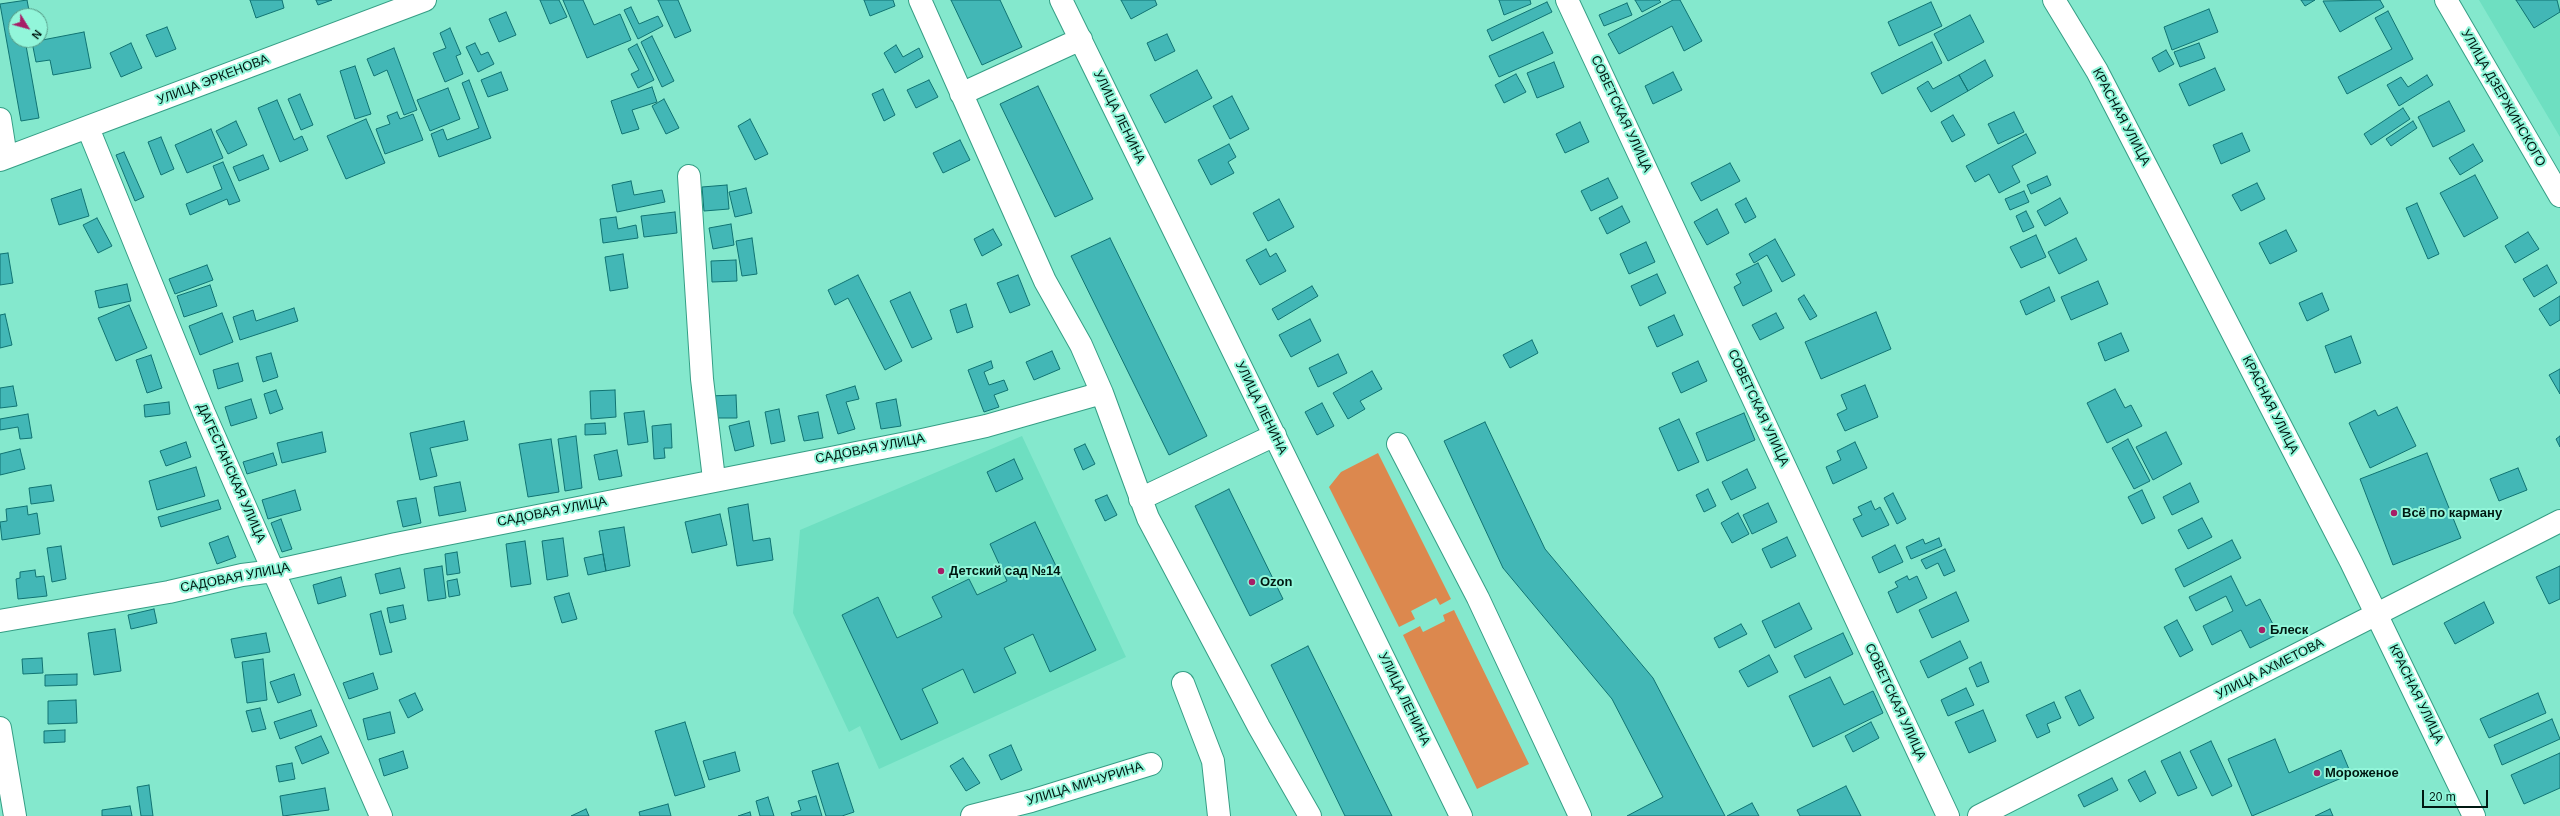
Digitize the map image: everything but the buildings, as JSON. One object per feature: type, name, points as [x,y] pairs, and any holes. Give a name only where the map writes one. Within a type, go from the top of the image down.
[{"type":"street","name":"УЛИЦА ЭРКЕНОВА","points":[[3,159],[426,0]]},
{"type":"street","points":[[920,0],[1044,281],[1082,345],[1102,393],[1140,499],[1259,727],[1310,816]]},
{"type":"street","name":"УЛИЦА ЛЕНИНА","points":[[1061,0],[1275,435],[1457,815]]},
{"type":"street","name":"СОВЕТСКАЯ УЛИЦА","points":[[1567,0],[1948,816]]},
{"type":"street","name":"КРАСНАЯ УЛИЦА","points":[[2054,0],[2097,71],[2377,615],[2474,816]]},
{"type":"street","name":"УЛИЦА ДЗЕРЖИНСКОГО","points":[[2446,0],[2560,196]]},
{"type":"street","points":[[961,94],[1081,39]]},
{"type":"street","points":[[0,119],[3,159]]},
{"type":"street","name":"ДАГЕСТАНСКАЯ УЛИЦА","points":[[88,128],[201,406],[381,816]]},
{"type":"street","points":[[689,176],[702,378],[714,479]]},
{"type":"street","name":"САДОВАЯ УЛИЦА","points":[[0,621],[169,592],[242,575],[274,571],[396,544],[714,479],[986,426],[1102,393]]},
{"type":"street","points":[[1140,499],[1275,435]]},
{"type":"street","points":[[1398,444],[1478,598],[1580,816]]},
{"type":"street","name":"УЛИЦА АХМЕТОВА","points":[[1979,816],[2560,521]]},
{"type":"street","points":[[1183,683],[1212,761],[1219,816]]},
{"type":"street","points":[[0,728],[15,816]]},
{"type":"street","name":"УЛИЦА МИЧУРИНА","points":[[972,816],[1031,801],[1151,764]]},
{"type":"shaded area","points":[[2479,0],[2560,0],[2560,137]]},
{"type":"shaded area","name":"Детский сад №14","points":[[1022,436],[1126,657],[879,769],[860,726],[849,732],[793,613],[800,530]]},
{"type":"shaded area","points":[[1378,453],[1451,599],[1440,605],[1436,598],[1411,611],[1415,619],[1399,627],[1329,487],[1341,472]]},
{"type":"shaded area","points":[[1454,610],[1529,764],[1477,789],[1403,635],[1420,626],[1423,632],[1445,621],[1443,615]]},
{"type":"place","name":"Всё по карману","points":[[2394,513]]},
{"type":"place","name":"Детский сад №14","points":[[941,571]]},
{"type":"place","name":"Ozon","points":[[1252,582]]},
{"type":"place","name":"Блеск","points":[[2262,630]]},
{"type":"place","name":"Мороженое","points":[[2317,773]]}]
